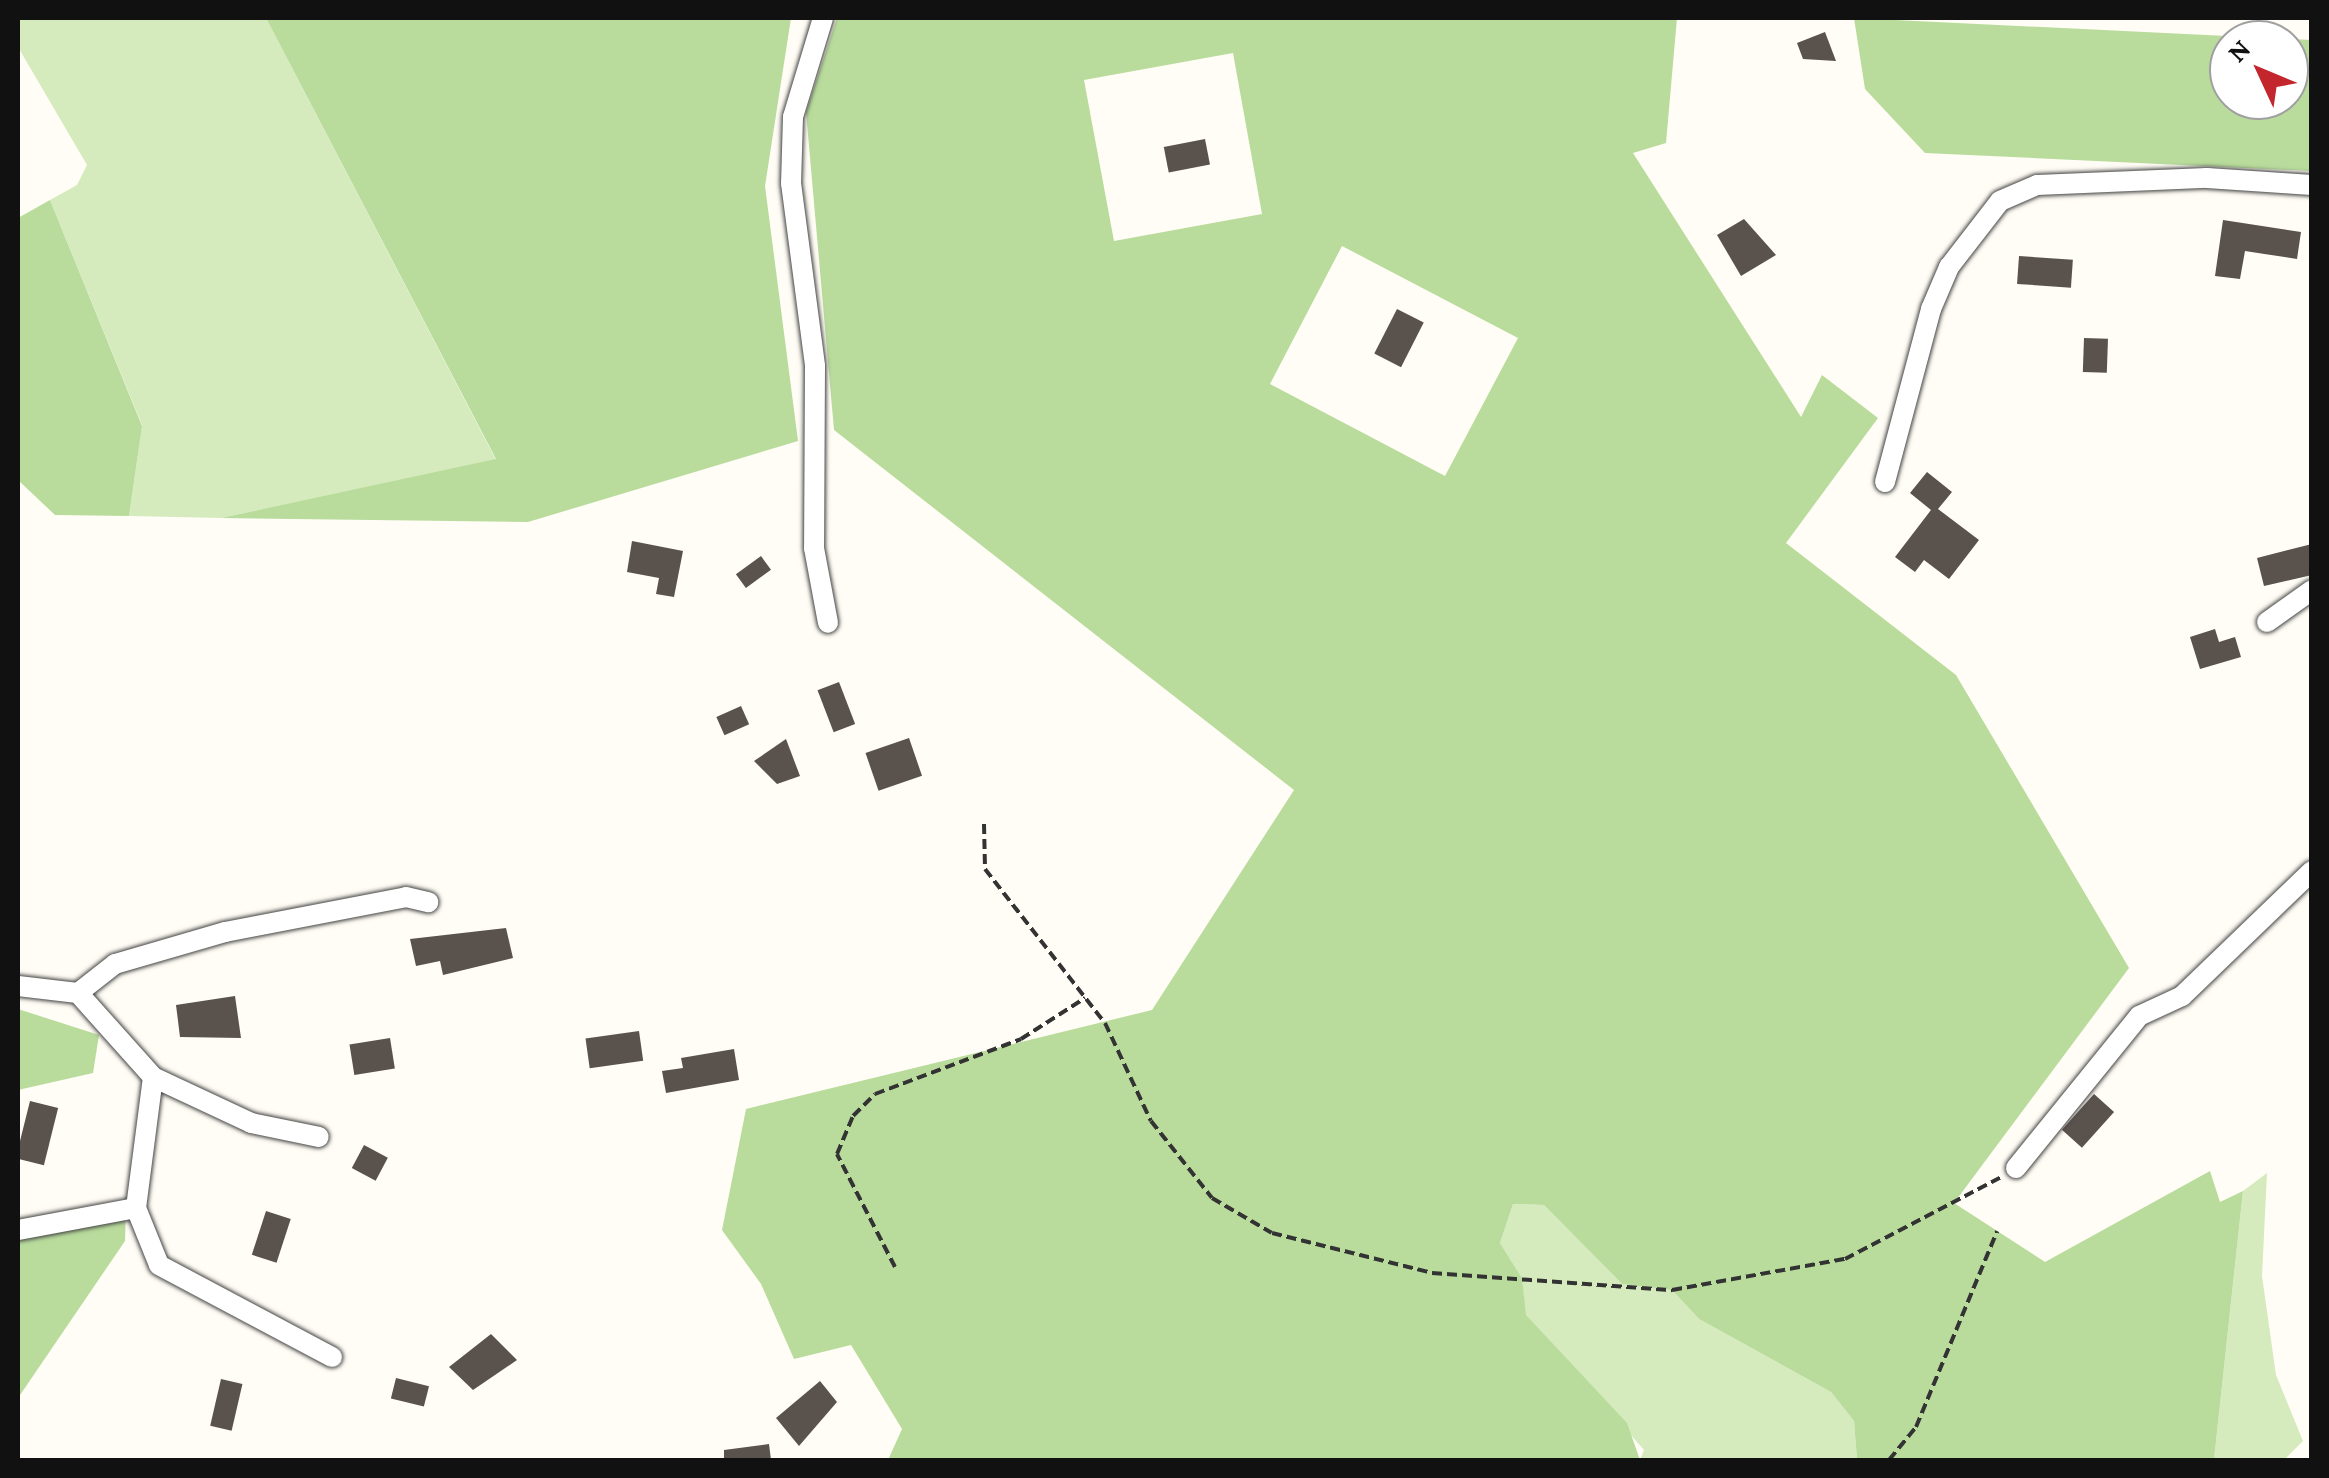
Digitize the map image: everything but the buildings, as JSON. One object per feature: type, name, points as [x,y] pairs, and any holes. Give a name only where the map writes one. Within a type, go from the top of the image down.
[{"type":"street","points":[[823,18],[793,117],[791,183],[815,366],[814,548],[828,623]]},
{"type":"street","points":[[1885,482],[1931,310],[1949,267],[2000,201],[2037,185],[2208,178],[2312,185]]},
{"type":"street","points":[[2267,622],[2312,590]]},
{"type":"street","points":[[2016,1168],[2140,1016],[2182,996],[2312,871]]},
{"type":"street","points":[[78,993],[115,964],[224,932],[406,897],[428,902]]},
{"type":"street","points":[[18,986],[78,993],[154,1077],[250,1123],[319,1137]]},
{"type":"street","points":[[154,1077],[136,1208],[159,1265],[332,1357]]},
{"type":"street","points":[[18,1230],[136,1208]]},
{"type":"path","points":[[984,824],[985,869],[1086,998],[1135,1075],[1151,1121],[1212,1198],[1272,1233],[1432,1273],[1672,1290],[1846,1259],[2016,1168]]},
{"type":"path","points":[[895,1267],[837,1154],[852,1116],[876,1094],[1021,1039],[1086,998]]},
{"type":"path","points":[[1889,1460],[1916,1427],[1997,1231]]},
{"type":"green space","points":[[18,18],[266,18],[496,460],[221,518],[129,516],[142,425],[50,200],[77,185],[87,165],[18,47]]},
{"type":"green space","points":[[266,18],[791,18],[765,186],[798,441],[528,522],[221,518],[496,459]]},
{"type":"green space","points":[[837,18],[1677,18],[1666,143],[1633,153],[1801,417],[1822,375],[1878,418],[1786,543],[1956,675],[2129,968],[1954,1203],[2045,1262],[2210,1171],[2220,1202],[2243,1191],[2214,1460],[1857,1460],[1854,1421],[1831,1392],[1699,1319],[1672,1290],[1622,1284],[1544,1205],[1513,1204],[1500,1243],[1522,1278],[1526,1315],[1627,1423],[1640,1460],[888,1460],[902,1429],[851,1345],[794,1359],[761,1284],[722,1230],[746,1109],[1152,1010],[1294,790],[834,430],[806,112]],"holes":[[[1233,53],[1262,214],[1114,241],[1084,80]],[[1342,246],[1518,338],[1445,476],[1270,384]]]},
{"type":"green space","points":[[1854,18],[2209,35],[2209,120],[2309,120],[2311,40],[2311,171],[1925,153],[1865,89]]},
{"type":"green space","points":[[50,200],[142,426],[129,516],[55,515],[18,480],[18,218]]},
{"type":"green space","points":[[18,1009],[99,1035],[93,1073],[18,1090]]},
{"type":"green space","points":[[2267,1173],[2262,1276],[2276,1375],[2303,1441],[2284,1460],[2214,1460],[2243,1191]]},
{"type":"green space","points":[[1513,1204],[1544,1205],[1622,1284],[1672,1290],[1699,1319],[1831,1392],[1854,1421],[1857,1460],[1640,1460],[1644,1450],[1525,1314],[1522,1278],[1500,1243]]},
{"type":"green space","points":[[126,1206],[125,1241],[18,1398],[18,1229]]}]
